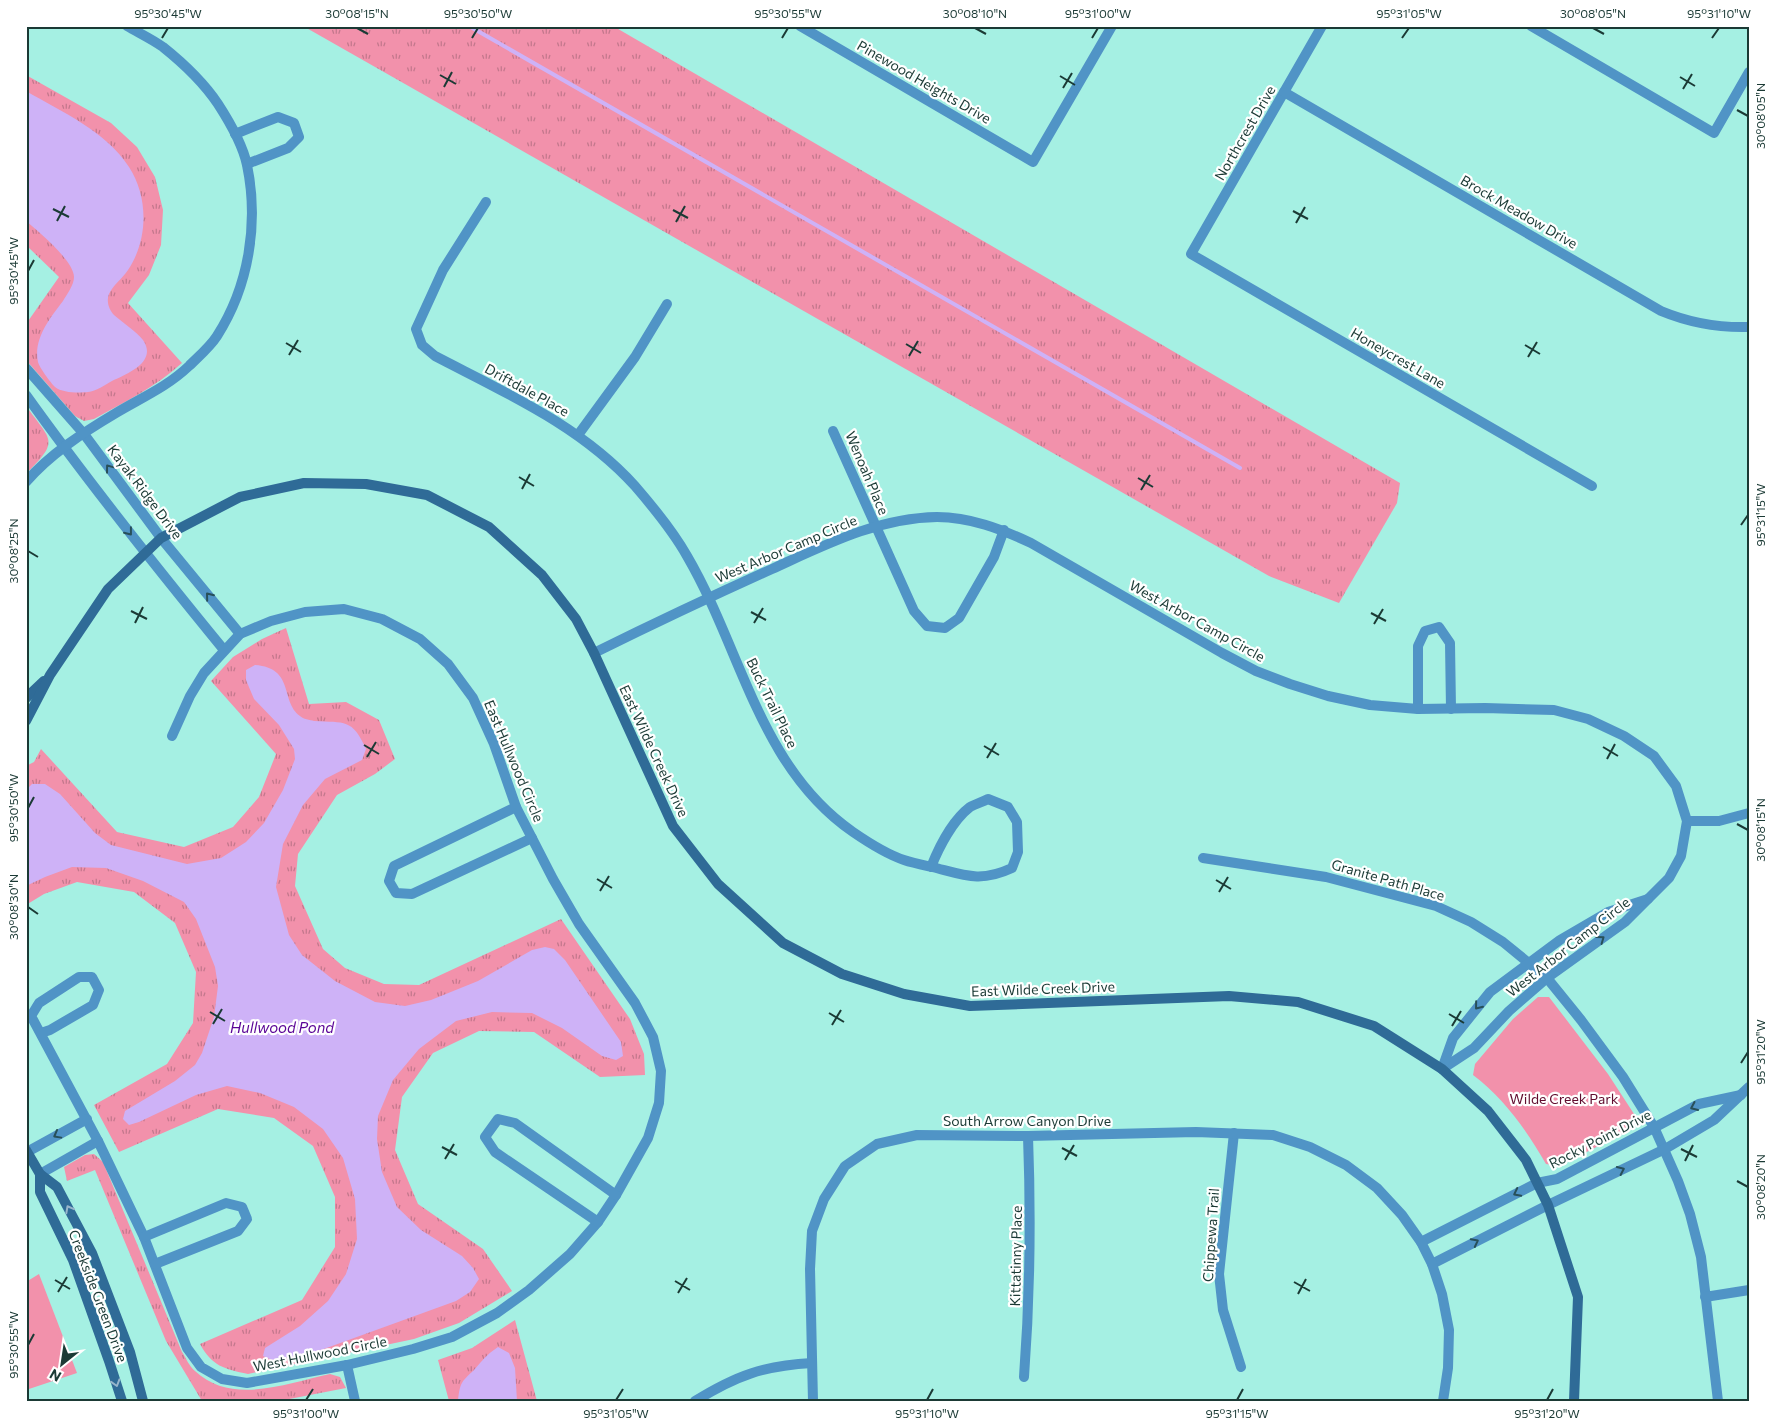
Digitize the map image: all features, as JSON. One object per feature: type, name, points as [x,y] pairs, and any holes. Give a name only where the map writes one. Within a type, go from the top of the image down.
[{"type":"street","points":[[26,482],[64,448],[116,413],[154,393],[188,368],[216,337],[236,297],[250,252],[253,211],[247,164],[235,134],[218,103],[192,72],[162,47],[127,26]]},
{"type":"street","name":"Pinewood Heights Drive","points":[[800,26],[1033,162],[1112,26]]},
{"type":"street","name":"Northcrest Drive","points":[[1190,254],[1322,26]]},
{"type":"street","points":[[1531,26],[1714,133],[1749,72]]},
{"type":"street","name":"Brock Meadow Drive","points":[[1284,92],[1661,311],[1704,325],[1749,326]]},
{"type":"street","points":[[235,134],[278,117],[294,123],[298,136],[288,148],[247,164]]},
{"type":"street","name":"Driftdale Place","points":[[486,202],[443,270],[416,329],[422,344],[436,356],[546,414],[578,435],[634,485],[662,519],[687,556],[708,598]]},
{"type":"street","name":"Honeycrest Lane","points":[[1190,254],[1592,486]]},
{"type":"street","points":[[578,435],[635,357],[667,304]]},
{"type":"street","name":"Kayak Ridge Drive","points":[[26,368],[84,434],[162,538],[240,634]]},
{"type":"street","points":[[26,395],[144,553],[224,650]]},
{"type":"street","name":"Wenoah Place","points":[[833,431],[914,611],[927,626],[945,628],[960,618],[994,557],[1004,530]]},
{"type":"street","name":"East Wilde Creek Drive","points":[[26,721],[50,675],[108,589],[162,538],[240,497],[304,483],[366,484],[427,495],[489,527],[542,575],[576,619],[594,653],[673,826],[718,884],[783,943],[842,974],[904,994],[970,1006],[1229,996],[1298,1002],[1374,1026],[1442,1069],[1488,1111],[1526,1160],[1548,1205],[1578,1298],[1574,1401]]},
{"type":"street","name":"West Arbor Camp Circle","points":[[594,653],[708,598],[848,535],[875,526],[903,520],[938,517],[974,522],[1004,530],[1031,543],[1222,653],[1290,684],[1328,696],[1370,705],[1418,709],[1554,710],[1588,719],[1624,736],[1654,756],[1676,786],[1687,821],[1681,856],[1670,878],[1625,922],[1547,978],[1509,1011],[1474,1048],[1442,1069]]},
{"type":"street","name":"Buck Trail Place","points":[[708,598],[773,742],[796,778],[818,803],[843,825],[873,846],[904,860],[969,876],[995,876],[1012,868],[1018,852],[1017,822],[1008,807],[988,799],[970,807],[939,846],[931,866]]},
{"type":"street","name":"East Hullwood Circle","points":[[172,736],[190,696],[204,673],[240,634],[305,612],[344,609],[382,619],[420,640],[448,664],[473,698],[494,744],[516,807],[552,879],[579,924],[635,1003],[653,1037],[661,1071]]},
{"type":"street","points":[[1418,709],[1418,646],[1425,631],[1440,627],[1450,643],[1451,709]]},
{"type":"street","name":"East Wilde Creek Drive","points":[[26,698],[50,675]]},
{"type":"street","points":[[516,807],[394,866],[389,881],[396,892],[412,894],[532,838]]},
{"type":"street","points":[[1687,821],[1719,821],[1749,813]]},
{"type":"street","name":"Granite Path Place","points":[[1203,858],[1326,877],[1436,906],[1472,922],[1503,942],[1547,978],[1623,1077],[1654,1127],[1678,1181],[1690,1214],[1701,1257],[1718,1401]]},
{"type":"street","name":"West Arbor Camp Circle","points":[[1442,1069],[1453,1038],[1490,992],[1560,940],[1608,912],[1651,898]]},
{"type":"street","name":"West Hullwood Circle","points":[[41,1033],[50,1030],[93,1005],[99,990],[92,977],[79,978],[39,1003],[31,1016],[87,1119],[144,1236],[187,1348],[201,1367],[222,1379],[247,1383],[347,1364],[413,1349],[452,1337],[497,1313],[529,1290],[570,1254],[598,1222],[616,1194],[648,1138],[659,1103],[661,1071]]},
{"type":"street","name":"Rocky Point Drive","points":[[1421,1242],[1537,1183],[1557,1179],[1699,1104],[1745,1091]]},
{"type":"street","name":"Rocky Point Drive","points":[[1432,1264],[1548,1205],[1665,1149],[1714,1120],[1745,1091]]},
{"type":"street","points":[[27,1151],[87,1119]]},
{"type":"street","points":[[598,1222],[496,1152],[485,1137],[498,1119],[515,1123],[616,1194]]},
{"type":"street","name":"South Arrow Canyon Drive","points":[[813,1401],[810,1269],[812,1231],[824,1199],[845,1166],[877,1144],[918,1135],[1028,1136],[1234,1133],[1273,1135],[1310,1147],[1346,1165],[1377,1188],[1402,1216],[1421,1242],[1432,1264],[1442,1294],[1448,1330],[1448,1368],[1443,1401]]},
{"type":"street","name":"Chippewa Trail","points":[[1234,1133],[1219,1274],[1223,1310],[1242,1367]]},
{"type":"street","name":"Kittatinny Place","points":[[1024,1377],[1030,1277],[1028,1136]]},
{"type":"street","points":[[40,1174],[98,1141]]},
{"type":"street","name":"Creekside Green Drive","points":[[27,1151],[40,1174],[57,1186],[92,1253],[130,1352],[143,1401]]},
{"type":"street","name":"Creekside Green Drive","points":[[40,1174],[40,1192],[73,1260],[122,1401]]},
{"type":"street","points":[[144,1236],[226,1203],[242,1208],[248,1219],[238,1231],[155,1264]]},
{"type":"street","points":[[1706,1297],[1749,1290]]},
{"type":"street","points":[[695,1401],[719,1386],[749,1373],[781,1365],[812,1363]]},
{"type":"street","points":[[347,1364],[355,1401]]},
{"type":"green space","points":[[303,26],[613,26],[1400,483],[1397,503],[1339,603],[1269,576]]},
{"type":"green space","points":[[26,75],[111,123],[137,147],[155,177],[163,210],[161,245],[149,275],[128,303],[182,363],[140,394],[94,419],[84,421],[75,416],[26,360],[26,324],[59,277],[26,245]]},
{"type":"green space","points":[[26,406],[42,427],[49,441],[44,454],[26,474]]},
{"type":"green space","points":[[286,628],[309,704],[346,702],[379,720],[395,759],[375,774],[337,795],[298,854],[295,886],[323,949],[345,968],[384,984],[419,985],[561,919],[630,1019],[644,1054],[645,1075],[600,1077],[534,1032],[479,1031],[433,1053],[402,1097],[395,1150],[418,1204],[483,1249],[512,1291],[459,1323],[414,1339],[248,1374],[225,1368],[214,1362],[200,1344],[302,1300],[335,1247],[335,1197],[313,1146],[274,1118],[218,1109],[119,1152],[94,1105],[167,1064],[193,1023],[196,972],[175,923],[134,892],[77,882],[44,894],[26,905],[26,766],[34,762],[41,749],[117,832],[184,847],[233,827],[259,797],[276,754],[211,681],[233,657],[262,639]]},
{"type":"green space","name":"Wilde Creek Park","points":[[1538,997],[1549,997],[1608,1074],[1636,1117],[1630,1130],[1559,1166],[1546,1164],[1531,1139],[1505,1105],[1473,1075],[1475,1064],[1513,1019]]},
{"type":"green space","points":[[94,1154],[103,1162],[182,1352],[195,1371],[210,1382],[226,1388],[243,1390],[278,1386],[330,1374],[340,1377],[346,1388],[279,1401],[202,1401],[166,1341],[95,1170],[67,1181],[64,1167],[85,1155]]},
{"type":"green space","points":[[39,1274],[77,1373],[26,1390],[26,1282]]},
{"type":"green space","points":[[515,1320],[537,1401],[449,1401],[438,1360],[472,1348]]},
{"type":"water","points":[[26,91],[82,123],[108,143],[119,154],[136,179],[143,205],[144,219],[135,258],[109,294],[108,302],[109,308],[114,315],[143,340],[147,348],[147,355],[144,361],[132,371],[91,391],[71,392],[58,389],[48,379],[38,362],[37,353],[40,337],[70,289],[74,277],[72,270],[62,255],[26,221]]},
{"type":"water","name":"Hullwood Pond","points":[[255,665],[268,667],[282,678],[290,702],[294,710],[301,717],[314,721],[346,724],[356,732],[366,749],[362,760],[325,779],[303,805],[283,844],[276,887],[289,935],[302,955],[335,981],[375,1002],[405,1006],[431,1000],[478,981],[532,950],[545,947],[554,949],[565,960],[621,1042],[623,1056],[616,1060],[602,1056],[562,1028],[532,1013],[492,1012],[456,1021],[419,1049],[393,1080],[378,1116],[377,1139],[382,1172],[397,1207],[421,1230],[462,1256],[473,1268],[479,1279],[470,1292],[456,1301],[310,1354],[272,1360],[263,1356],[265,1348],[300,1326],[328,1301],[346,1274],[357,1239],[355,1199],[343,1158],[323,1129],[294,1107],[260,1093],[227,1086],[196,1095],[129,1125],[123,1119],[125,1111],[175,1081],[195,1065],[202,1053],[214,1017],[218,986],[215,967],[196,919],[184,902],[143,881],[106,868],[72,867],[26,886],[26,790],[32,784],[45,784],[60,794],[95,833],[111,845],[187,864],[221,858],[246,842],[264,823],[283,790],[295,759],[294,749],[279,725],[254,699],[246,680],[246,670]]},
{"type":"water","points":[[498,1347],[509,1353],[515,1368],[517,1401],[458,1401],[464,1380]]},
{"type":"waterway","points":[[469,26],[1240,468]]}]
